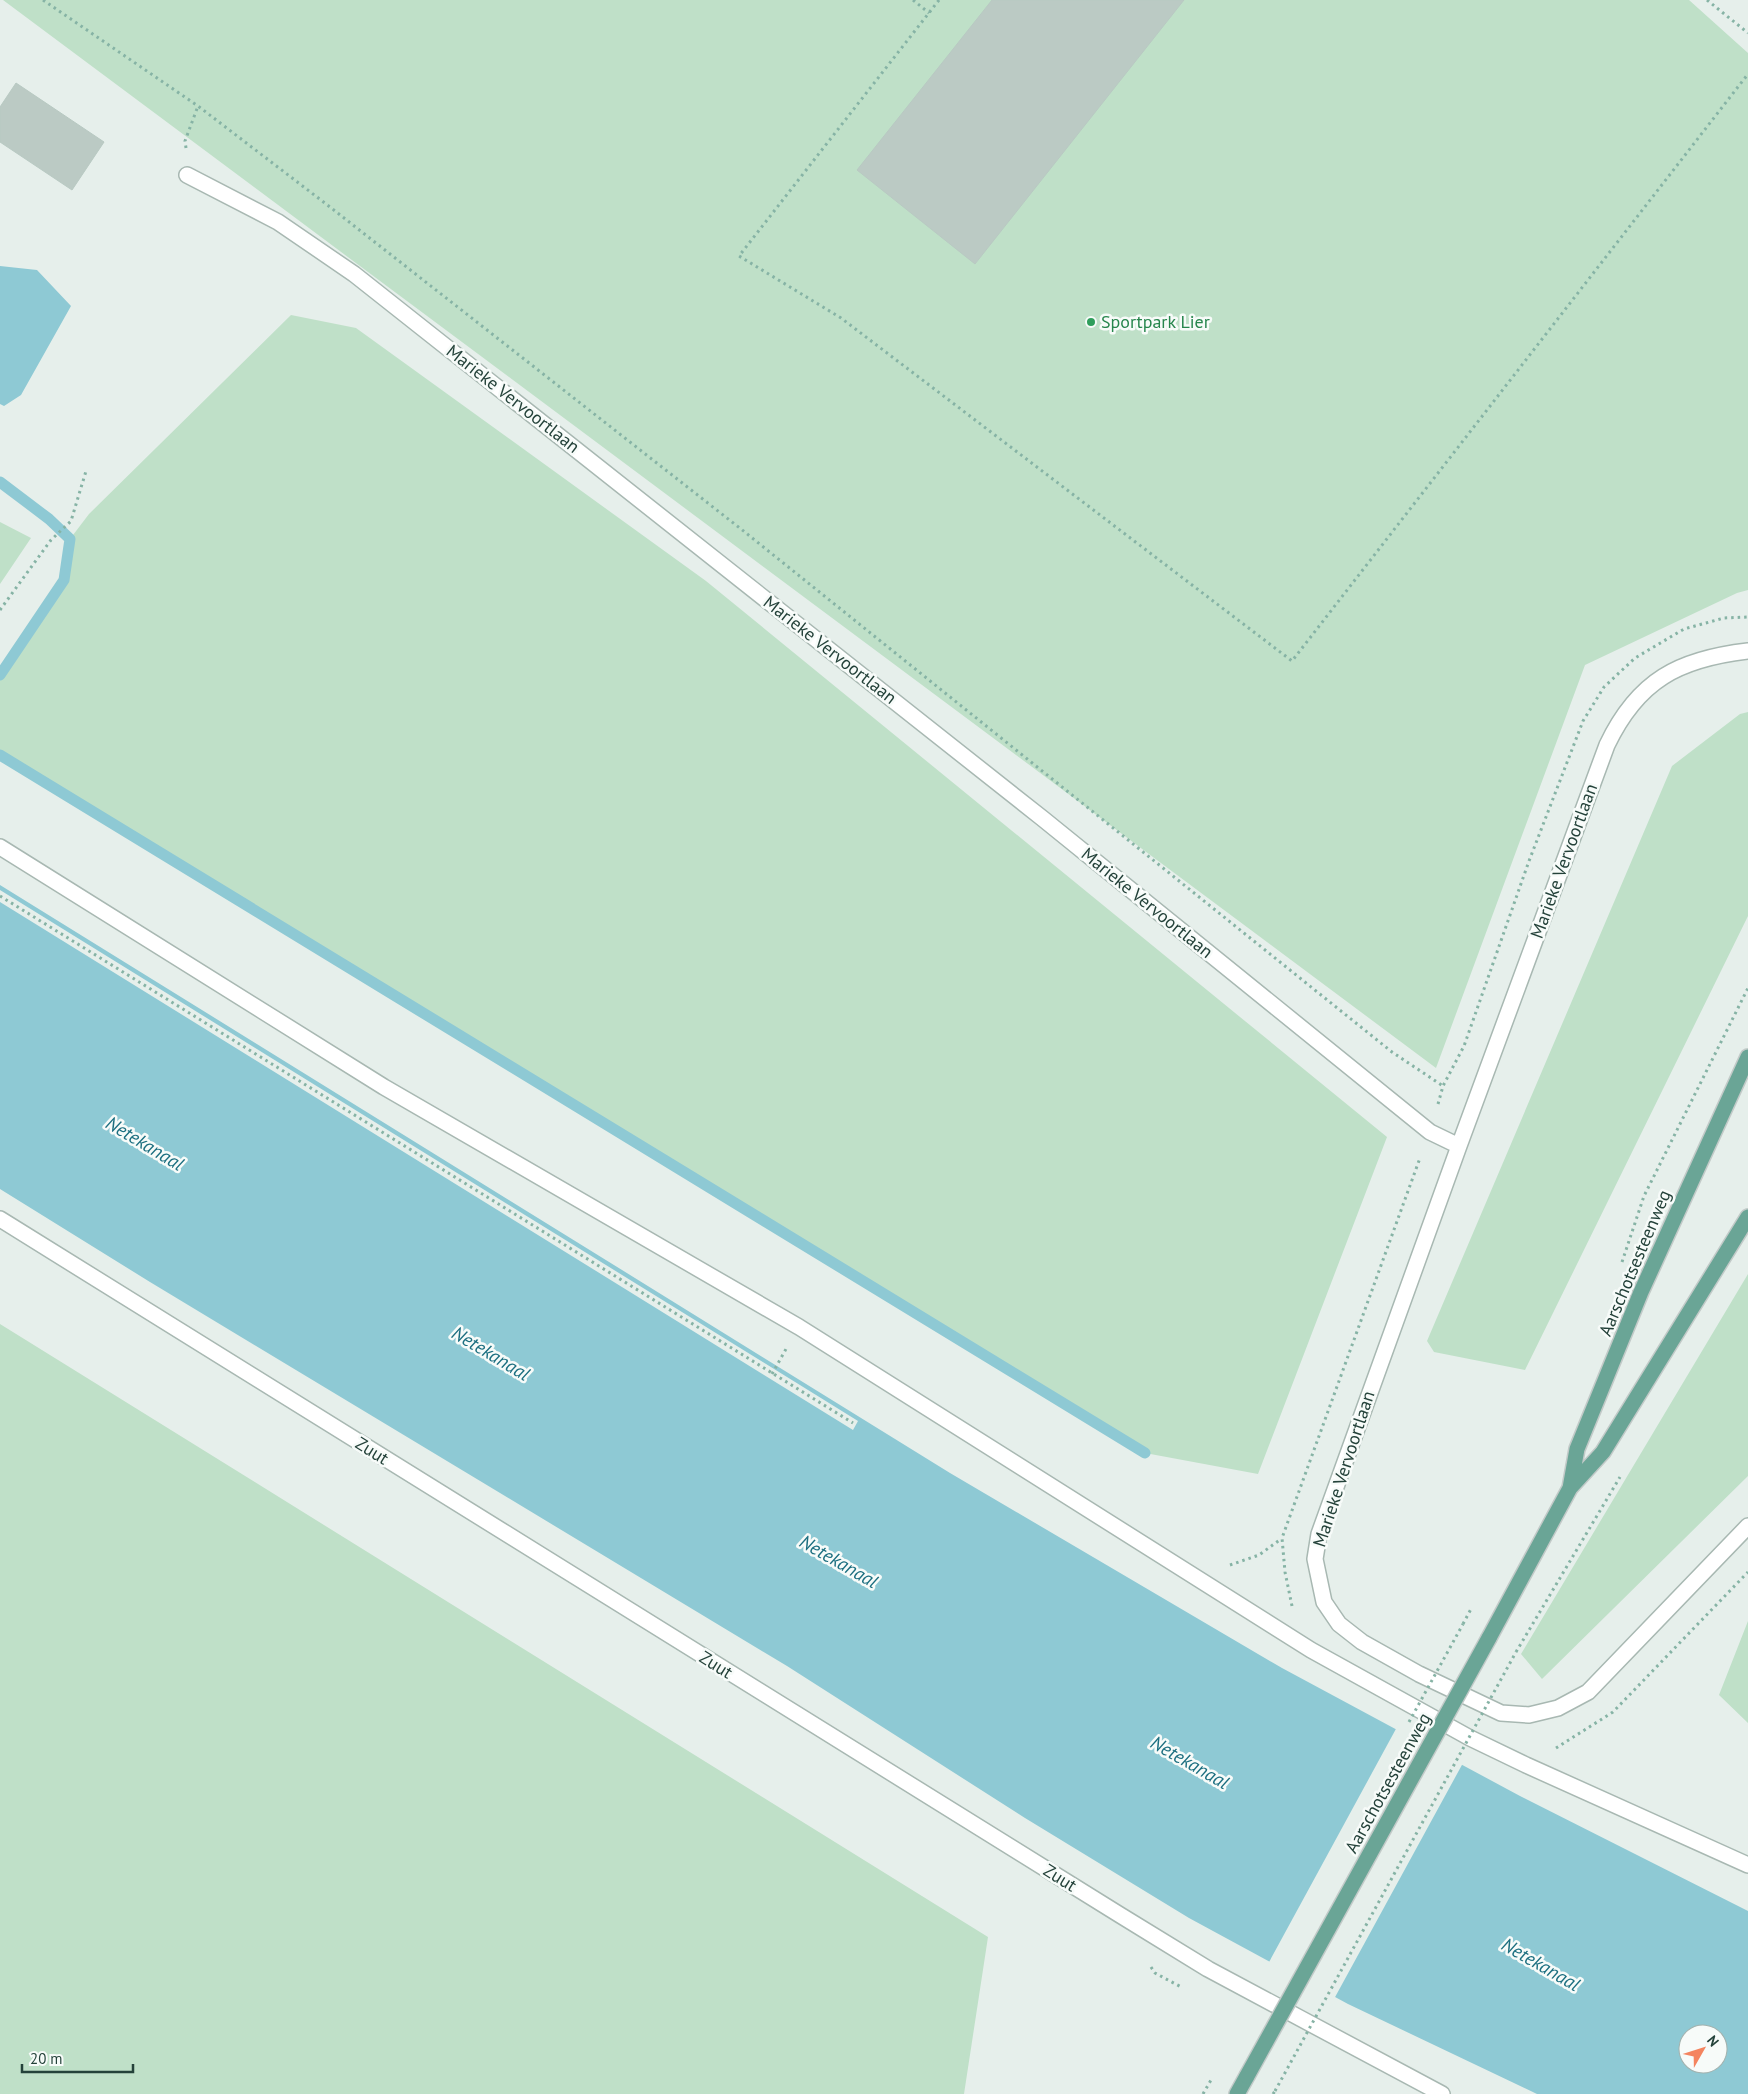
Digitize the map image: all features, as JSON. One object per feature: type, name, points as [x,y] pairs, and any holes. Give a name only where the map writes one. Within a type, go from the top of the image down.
[{"type":"main road","name":"Aarschotsesteenweg","points":[[1570,1488],[1577,1449],[1641,1292],[1748,1057]]},
{"type":"main road","name":"Aarschotsesteenweg","points":[[1238,2094],[1570,1488],[1603,1452],[1748,1217]]},
{"type":"street","name":"Marieke Vervoortlaan","points":[[187,175],[278,222],[354,274],[1042,818],[1430,1132],[1459,1146]]},
{"type":"street","name":"Marieke Vervoortlaan","points":[[1748,651],[1720,654],[1675,668],[1636,699],[1619,721],[1607,745],[1459,1146],[1319,1534],[1315,1559],[1324,1602],[1339,1624],[1362,1642],[1411,1669],[1501,1713],[1529,1715],[1558,1708],[1588,1692],[1748,1526]]},
{"type":"street","points":[[0,847],[384,1087],[799,1328],[1311,1650],[1470,1738],[1748,1866]]},
{"type":"street","name":"Zuut","points":[[0,1219],[1128,1920],[1231,1981],[1442,2094]]},
{"type":"path","points":[[43,0],[198,106],[741,529],[1392,1052],[1443,1086]]},
{"type":"path","points":[[913,0],[929,13]]},
{"type":"path","points":[[939,0],[739,256],[841,318],[1292,661],[1748,74]]},
{"type":"path","points":[[1707,0],[1748,34]]},
{"type":"path","points":[[187,175],[185,141],[198,106]]},
{"type":"path","points":[[0,610],[51,540],[71,521],[86,470]]},
{"type":"path","points":[[0,896],[853,1423]]},
{"type":"path","points":[[1182,1570],[1231,1565],[1259,1556],[1282,1538]]},
{"type":"path","points":[[1274,2093],[1516,1652]]},
{"type":"green space","name":"Sportpark Lier","points":[[3,0],[1689,0],[1748,53],[1748,590],[1737,593],[1585,665],[1436,1068]]},
{"type":"green space","points":[[291,315],[356,328],[706,581],[1387,1137],[1258,1474],[1145,1453],[0,755],[0,675],[64,580],[70,539],[89,514]]},
{"type":"green space","points":[[0,522],[31,538],[0,584]]},
{"type":"green space","points":[[1748,712],[1748,916],[1525,1370],[1434,1352],[1427,1341],[1672,766],[1740,714]]},
{"type":"green space","points":[[1748,1274],[1748,1476],[1542,1679],[1521,1654]]},
{"type":"green space","points":[[0,1324],[988,1937],[964,2094],[0,2094]]},
{"type":"green space","points":[[1748,1621],[1748,1723],[1719,1695]]},
{"type":"water","points":[[0,266],[37,270],[71,306],[21,395],[4,406],[0,404]]},
{"type":"water","name":"Netekanaal","points":[[0,885],[950,1473],[1282,1668],[1520,1796],[1748,1911],[1748,2094],[1537,2094],[1348,2004],[1189,1918],[1025,1818],[787,1666],[150,1282],[0,1189]]},
{"type":"pier","points":[[0,890],[858,1421],[853,1430],[0,902]]},
{"type":"pier","points":[[1397,1727],[1463,1763],[1334,1999],[1268,1964]]},
{"type":"building","points":[[992,0],[1184,0],[975,264],[857,170]]},
{"type":"building","points":[[16,83],[104,142],[72,190],[0,142],[0,107]]},
{"type":"waterway","points":[[0,482],[49,519],[70,539],[64,580],[0,675]]},
{"type":"waterway","points":[[0,755],[1145,1453]]},
{"type":"place","name":"Sportpark Lier","points":[[1091,322]]}]
